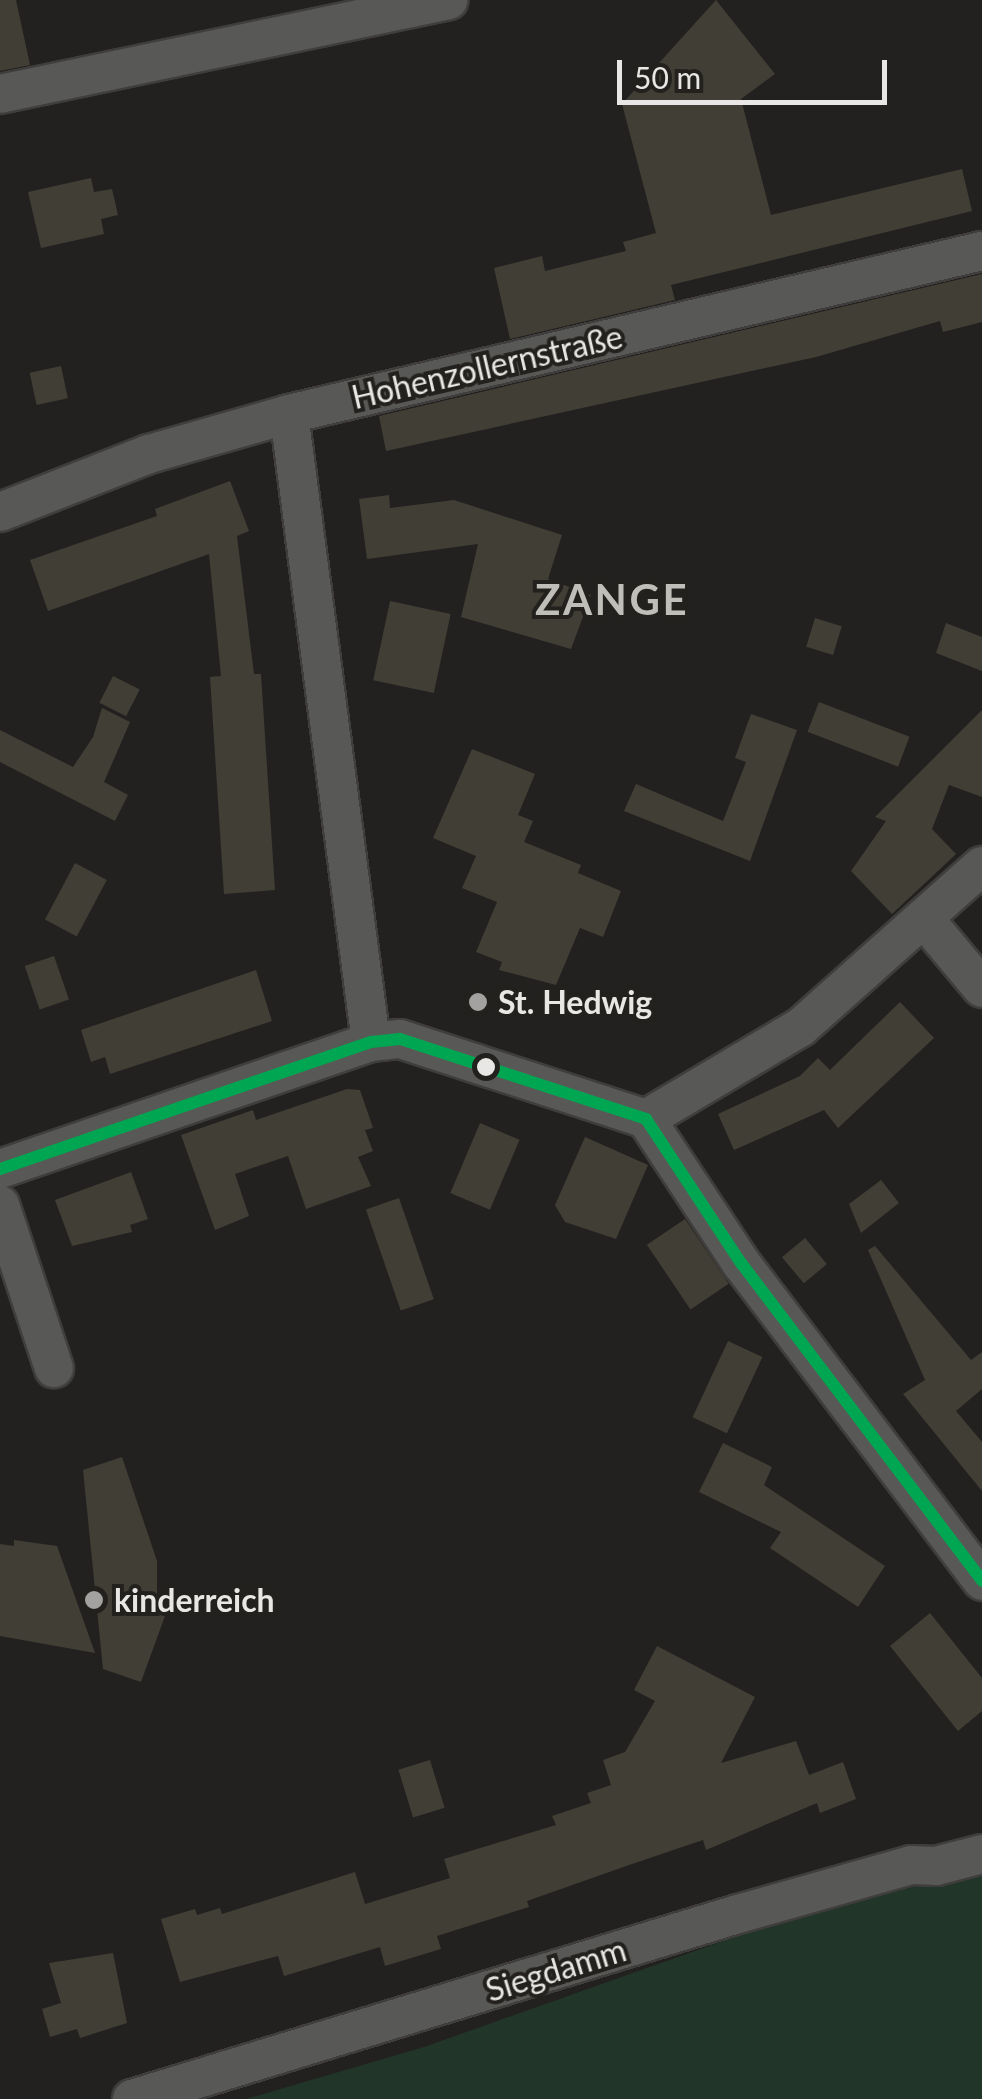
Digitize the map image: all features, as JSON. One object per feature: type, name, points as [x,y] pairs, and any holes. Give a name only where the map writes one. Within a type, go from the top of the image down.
[{"type":"street","points":[[0,94],[448,0]]},
{"type":"street","name":"Hohenzollernstraße","points":[[0,512],[149,454],[289,414],[982,252]]},
{"type":"street","points":[[289,414],[371,1042]]},
{"type":"street","points":[[646,1119],[801,1027],[926,921],[982,866]]},
{"type":"street","points":[[926,921],[982,988]]},
{"type":"street","points":[[0,1169],[371,1042],[400,1039],[646,1119],[741,1263],[982,1581]]},
{"type":"street","points":[[0,1206],[54,1368]]},
{"type":"street","name":"Siegdamm","points":[[132,2099],[738,1914],[911,1865],[936,1866],[982,1854]]},
{"type":"green space","points":[[982,1870],[982,2099],[246,2099],[424,2047],[794,1916]]},
{"type":"building","points":[[0,0],[16,0],[30,65],[0,71]]},
{"type":"building","points":[[716,0],[775,74],[741,99],[771,215],[962,169],[972,211],[671,285],[675,300],[510,339],[494,268],[542,256],[545,271],[626,251],[623,242],[656,233],[622,104]]},
{"type":"building","points":[[91,178],[94,192],[112,189],[118,215],[101,219],[104,234],[41,248],[28,192]]},
{"type":"building","points":[[982,274],[982,322],[943,332],[940,321],[816,357],[386,451],[379,416]]},
{"type":"building","points":[[61,366],[68,398],[37,405],[30,373]]},
{"type":"building","points":[[230,481],[249,531],[237,536],[254,674],[261,674],[275,890],[224,894],[210,677],[221,676],[209,554],[48,611],[30,560],[157,516],[155,509]]},
{"type":"building","points":[[389,495],[390,508],[454,500],[562,535],[548,579],[591,595],[571,649],[461,617],[478,544],[367,559],[359,499]]},
{"type":"building","points":[[390,601],[451,614],[434,693],[373,680]]},
{"type":"building","points":[[815,618],[842,626],[833,655],[806,647]]},
{"type":"building","points":[[946,623],[982,637],[982,671],[936,653]]},
{"type":"building","points":[[113,676],[140,690],[126,716],[99,703]]},
{"type":"building","points":[[819,702],[910,737],[898,767],[808,732]]},
{"type":"building","points":[[102,708],[130,722],[104,782],[128,795],[115,821],[0,762],[0,730],[73,767],[93,737]]},
{"type":"building","points":[[982,710],[982,797],[949,785],[932,829],[956,854],[892,914],[851,871],[886,821],[875,817]]},
{"type":"building","points":[[751,714],[797,730],[750,861],[624,811],[636,784],[723,821],[746,762],[735,758]]},
{"type":"building","points":[[472,749],[535,774],[518,815],[533,821],[524,842],[581,865],[578,873],[621,891],[603,937],[580,928],[556,985],[499,970],[502,962],[476,952],[497,902],[462,888],[476,856],[433,838]]},
{"type":"building","points":[[75,863],[107,880],[77,936],[45,920]]},
{"type":"building","points":[[54,956],[69,999],[40,1010],[25,966]]},
{"type":"building","points":[[256,970],[272,1021],[110,1074],[105,1057],[91,1062],[81,1030]]},
{"type":"building","points":[[900,1002],[934,1038],[838,1128],[824,1110],[734,1150],[718,1114],[800,1076],[818,1058],[830,1070]]},
{"type":"building","points":[[347,1089],[360,1090],[373,1128],[365,1130],[373,1151],[358,1157],[371,1186],[306,1209],[288,1156],[235,1174],[249,1216],[215,1230],[181,1135],[253,1110],[256,1120]]},
{"type":"building","points":[[480,1123],[520,1140],[490,1210],[450,1193]]},
{"type":"building","points":[[585,1137],[648,1165],[616,1239],[565,1222],[555,1205]]},
{"type":"building","points":[[131,1172],[148,1219],[130,1225],[132,1232],[72,1246],[55,1200]]},
{"type":"building","points":[[881,1180],[899,1203],[861,1233],[849,1204]]},
{"type":"building","points":[[399,1198],[434,1299],[401,1311],[366,1209]]},
{"type":"building","points":[[685,1219],[729,1284],[690,1309],[647,1245]]},
{"type":"building","points":[[805,1238],[827,1264],[804,1283],[782,1257]]},
{"type":"building","points":[[875,1246],[971,1360],[982,1352],[982,1389],[956,1411],[982,1442],[982,1491],[903,1394],[925,1380],[868,1250]]},
{"type":"building","points":[[728,1341],[762,1357],[727,1433],[693,1417]]},
{"type":"building","points":[[723,1443],[772,1467],[764,1485],[885,1566],[858,1607],[770,1548],[781,1532],[699,1492]]},
{"type":"building","points":[[122,1457],[157,1561],[157,1597],[170,1602],[141,1682],[103,1669],[83,1470]]},
{"type":"building","points":[[14,1540],[57,1546],[95,1653],[0,1636],[0,1544],[14,1546]]},
{"type":"building","points":[[930,1613],[982,1678],[982,1711],[958,1731],[890,1646]]},
{"type":"building","points":[[657,1646],[755,1697],[721,1763],[796,1741],[809,1775],[843,1762],[856,1799],[820,1813],[817,1803],[706,1850],[703,1840],[527,1901],[529,1907],[437,1936],[441,1949],[385,1966],[380,1947],[284,1976],[278,1956],[180,1982],[161,1919],[195,1909],[197,1915],[220,1908],[222,1914],[355,1872],[365,1904],[450,1878],[444,1859],[556,1825],[552,1816],[591,1803],[587,1793],[611,1785],[603,1760],[625,1752],[655,1701],[634,1690]]},
{"type":"building","points":[[430,1760],[445,1808],[413,1817],[398,1770]]},
{"type":"building","points":[[113,1953],[127,2023],[80,2038],[77,2029],[50,2037],[42,2009],[61,2003],[49,1963]]},
{"type":"transit line","points":[[0,1169],[371,1042],[400,1039],[646,1119]]},
{"type":"transit line","points":[[646,1119],[741,1263],[982,1581]]},
{"type":"place","name":"St. Hedwig","points":[[478,1002]]},
{"type":"place","name":"kinderreich","points":[[94,1600]]},
{"type":"district","name":"ZANGE","points":[[612,599]]}]
